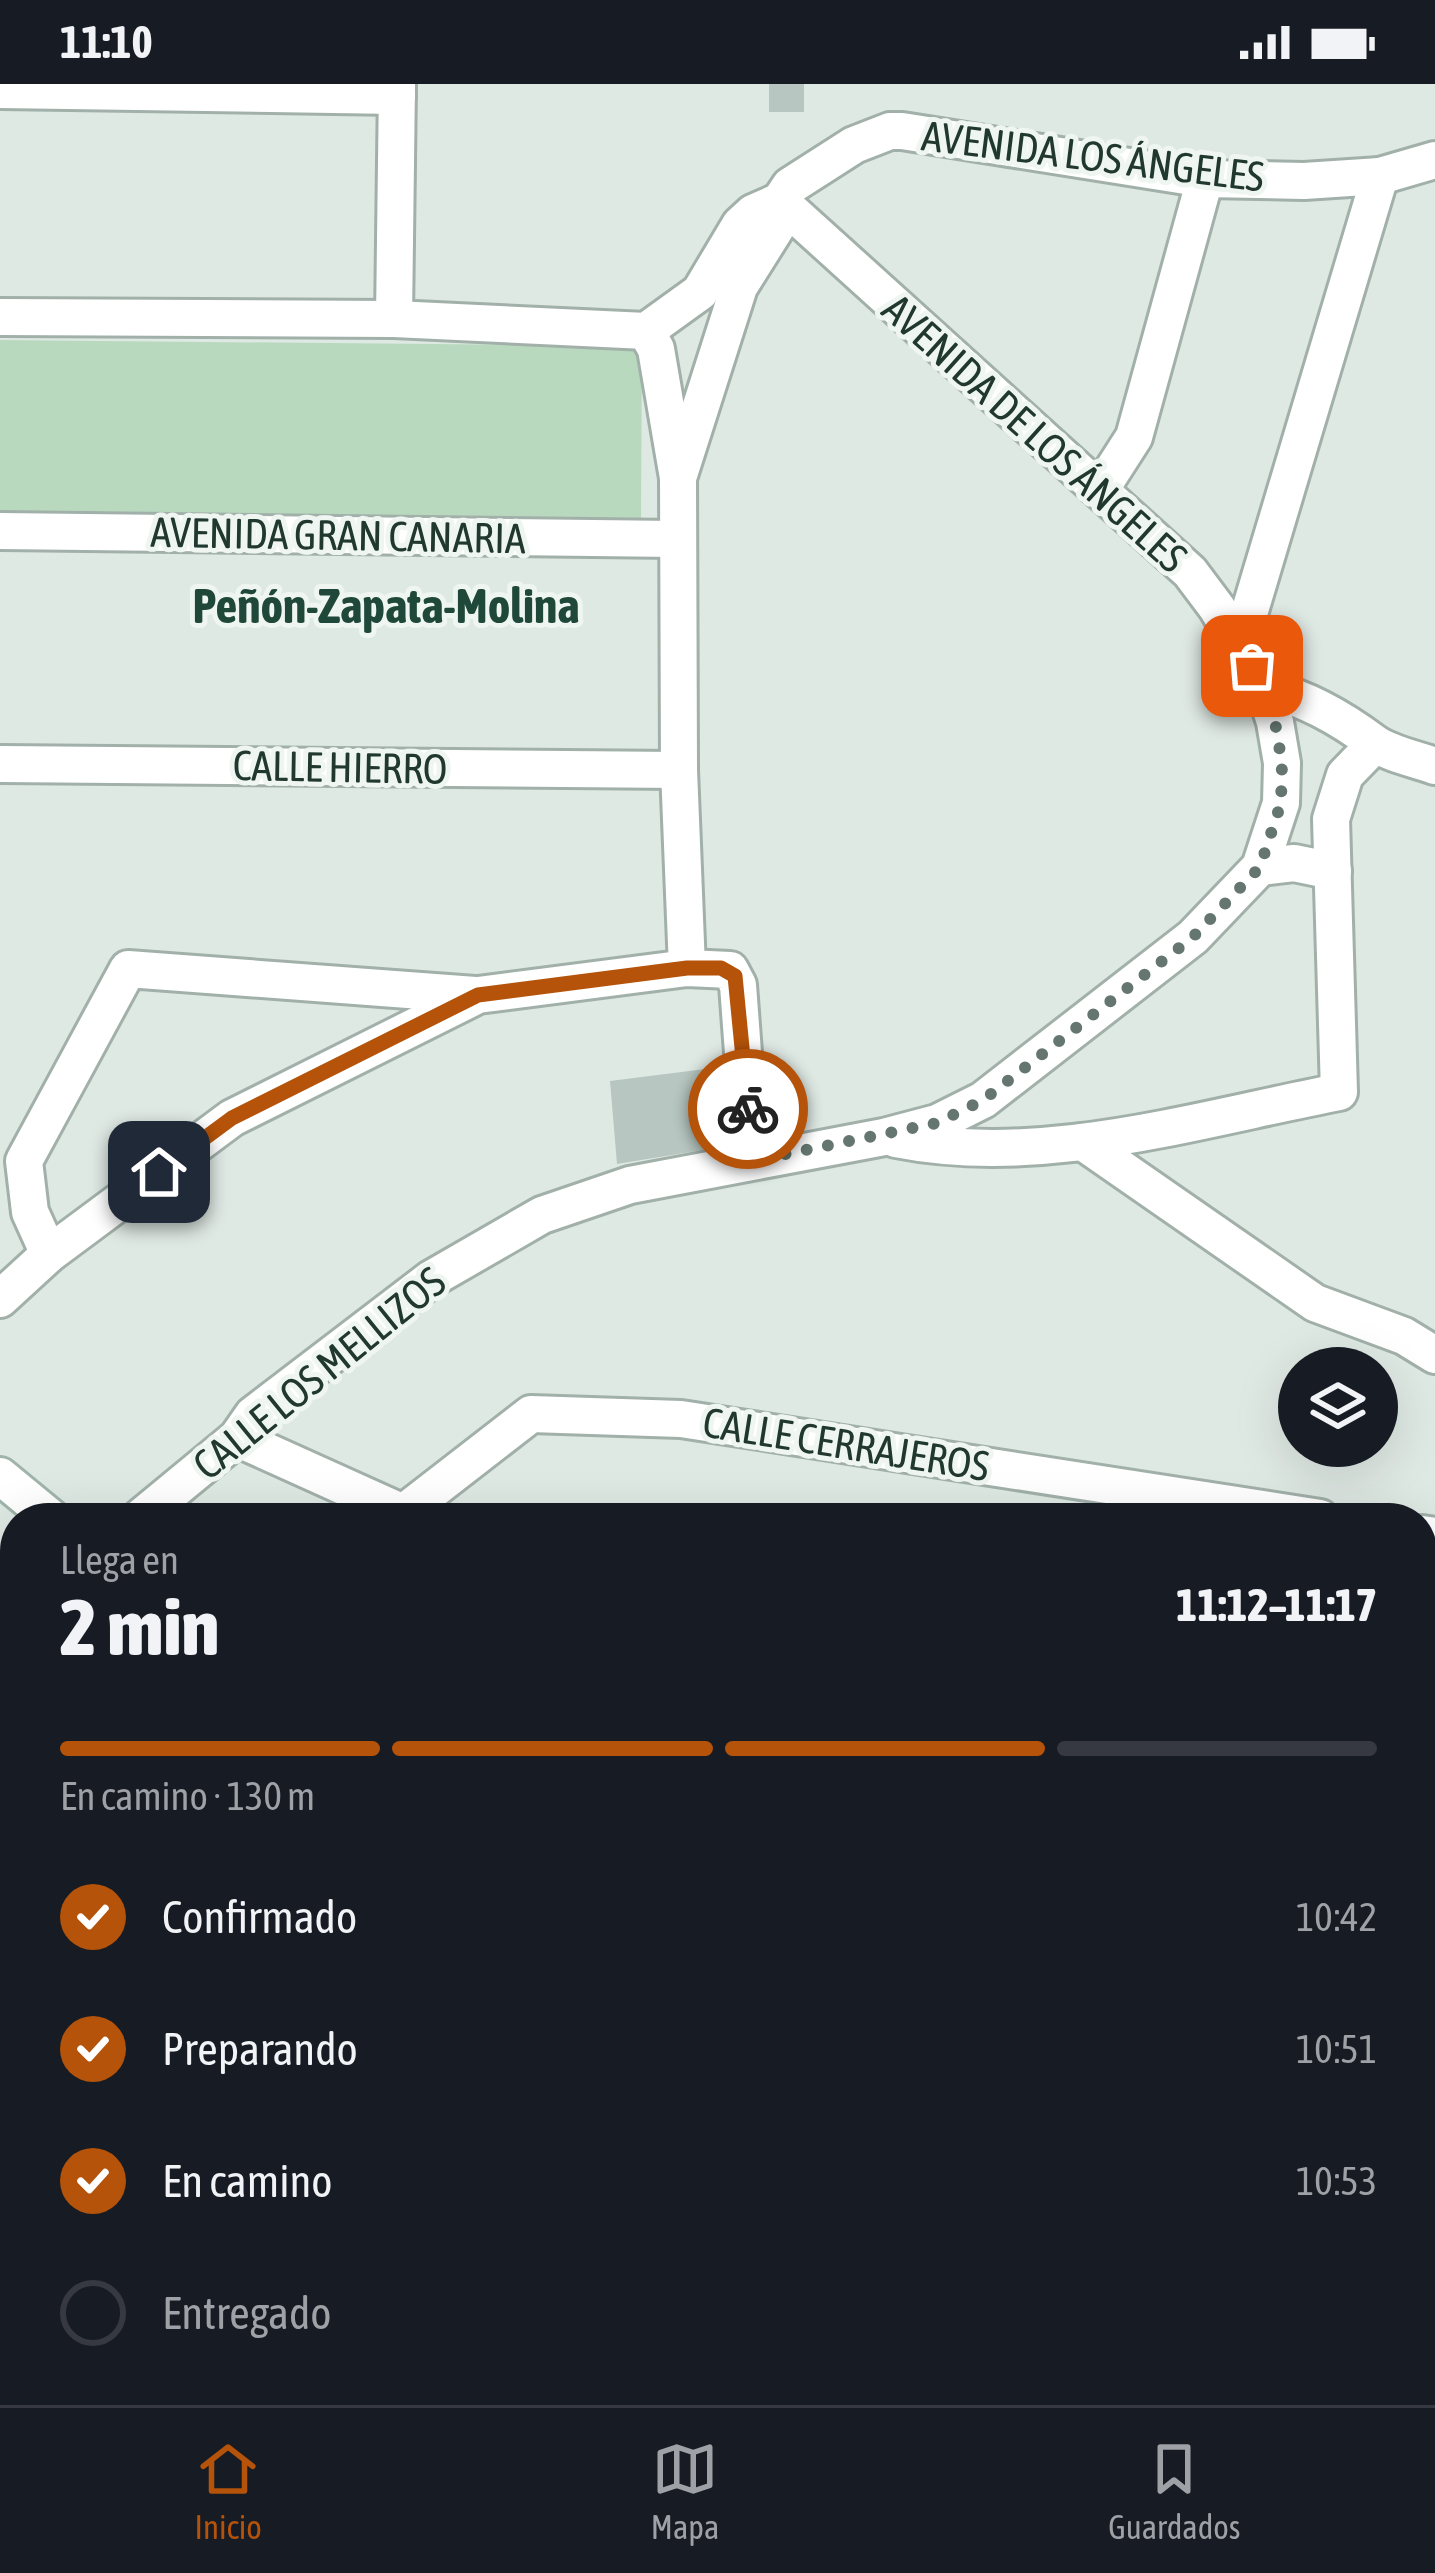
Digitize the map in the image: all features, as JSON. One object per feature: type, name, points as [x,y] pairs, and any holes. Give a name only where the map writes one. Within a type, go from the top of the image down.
[{"type":"street","points":[[0,90],[397,90],[394,319]]},
{"type":"street","name":"AVENIDA LOS ÁNGELES","points":[[678,478],[739,287],[776,228],[780,201],[790,186],[854,145],[890,131],[1205,179],[1304,181],[1380,176],[1435,160]]},
{"type":"street","points":[[1240,644],[1380,176]]},
{"type":"street","points":[[1100,490],[1134,437],[1205,179]]},
{"type":"street","points":[[0,317],[394,319],[646,331],[700,292],[740,225],[753,213],[780,201]]},
{"type":"street","name":"AVENIDA DE LOS ÁNGELES","points":[[780,201],[1190,572],[1264,687]]},
{"type":"street","points":[[646,331],[656,349],[678,478],[679,770],[687,968]]},
{"type":"street","name":"AVENIDA GRAN CANARIA","points":[[0,531],[677,539]]},
{"type":"street","points":[[1264,687],[1307,700],[1375,744],[1435,766]]},
{"type":"street","name":"CALLE LOS MELLIZOS","points":[[158,1503],[237,1438],[279,1394],[431,1279],[493,1240],[581,1199],[884,1137],[937,1123],[983,1100],[1192,938],[1260,867],[1281,803],[1282,763],[1264,687]]},
{"type":"street","points":[[884,1137],[943,1148],[1000,1150],[1083,1142],[1339,1092],[1330,819],[1337,792],[1357,760],[1375,744]]},
{"type":"street","name":"CALLE HIERRO","points":[[0,764],[679,770]]},
{"type":"street","points":[[1260,867],[1294,863],[1333,872]]},
{"type":"street","points":[[49,1254],[30,1212],[24,1161],[128,969],[478,995],[687,968],[721,968],[735,976],[752,1161]]},
{"type":"street","points":[[0,1300],[49,1254],[232,1118],[478,995]]},
{"type":"street","points":[[983,1100],[1000,1150]]},
{"type":"street","points":[[1083,1142],[1316,1303],[1404,1336],[1435,1355]]},
{"type":"street","name":"CALLE CERRAJEROS","points":[[424,1503],[531,1414],[681,1419],[1223,1503]]},
{"type":"street","points":[[237,1438],[380,1503]]},
{"type":"street","points":[[0,1476],[33,1503]]},
{"type":"green space","points":[[0,340],[642,346],[641,519],[0,514]]},
{"type":"building","points":[[769,84],[804,84],[804,112],[769,112]]},
{"type":"building","points":[[721,1067],[733,1145],[617,1164],[610,1081]]},
{"type":"way so far","points":[[748,1109],[752,1161],[937,1123],[999,1090],[1192,938],[1260,867],[1281,803],[1282,763],[1275,722],[1252,666]]},
{"type":"district","name":"Peñón-Zapata-Molina","points":[[386,605]]},
{"type":"route","points":[[159,1172],[232,1118],[478,995],[687,968],[721,968],[735,976],[748,1109]]}]
